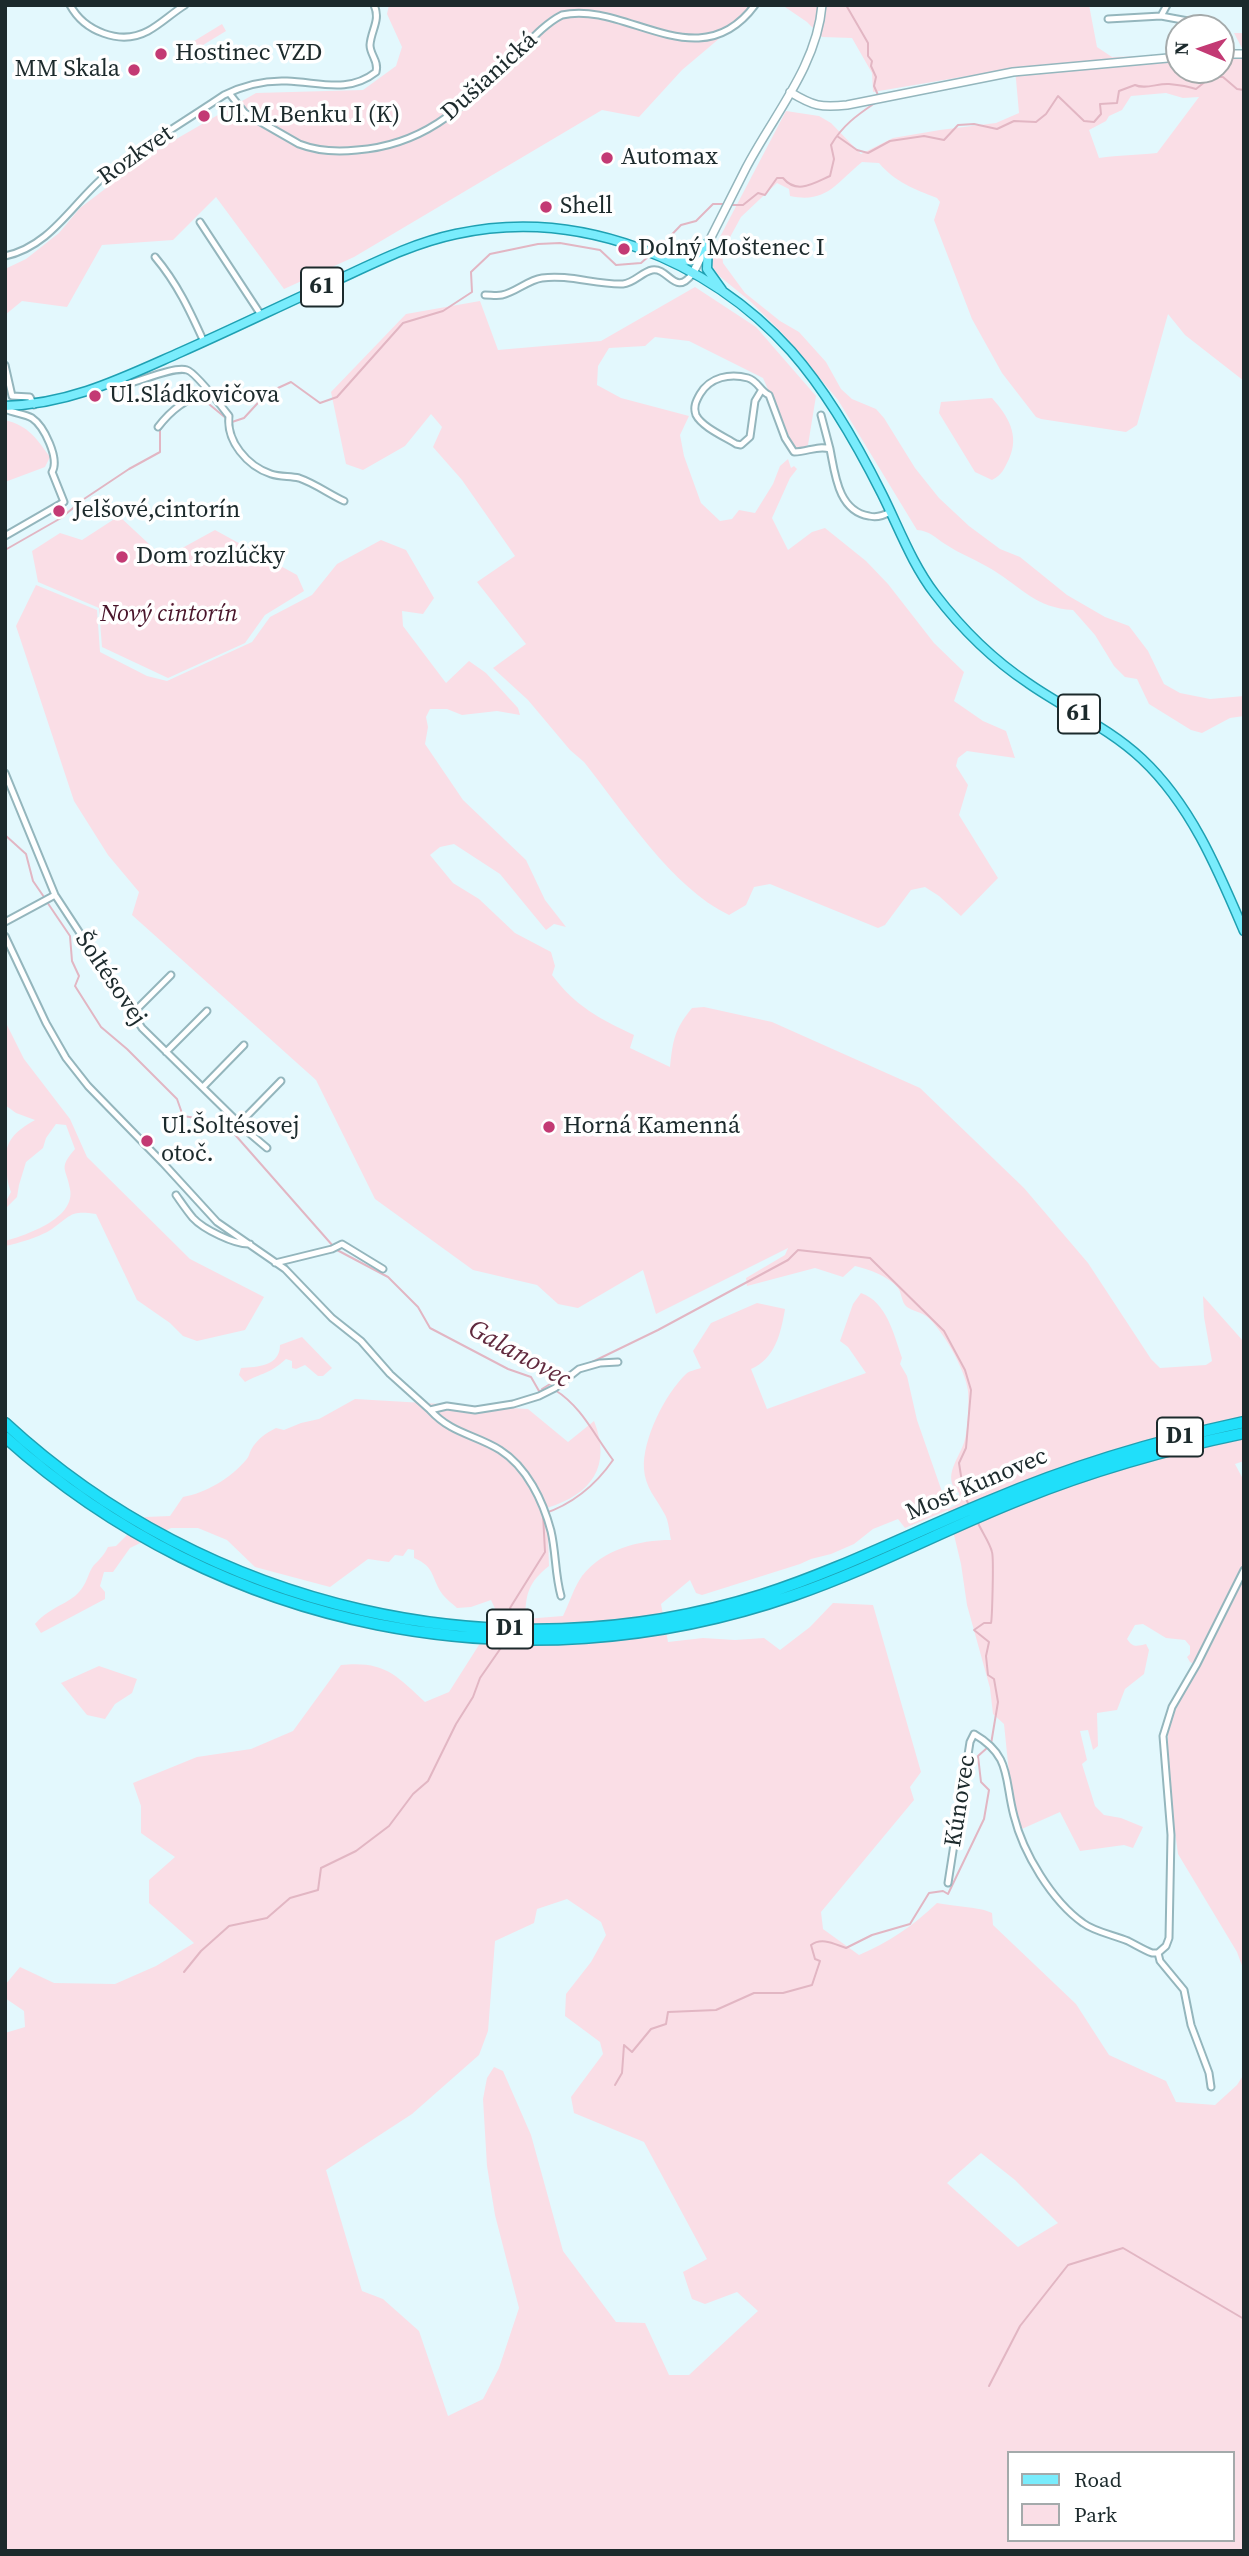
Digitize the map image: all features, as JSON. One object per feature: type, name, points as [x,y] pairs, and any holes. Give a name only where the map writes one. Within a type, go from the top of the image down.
[{"type":"highway","name":"D1","points":[[1079,1472],[1136,1448],[1244,1422]]},
{"type":"highway","name":"D1","points":[[5,1423],[119,1517]]},
{"type":"highway","name":"D1","points":[[1079,1472],[1244,1433]]},
{"type":"highway","name":"D1","points":[[5,1437],[66,1487],[119,1517]]},
{"type":"highway","name":"Most Kunovec","points":[[119,1517],[263,1593],[322,1612],[370,1618],[443,1635],[489,1639],[579,1638],[711,1619],[768,1603],[819,1586],[986,1502],[1079,1472]]},
{"type":"main road","name":"61","points":[[5,408],[76,397],[204,342],[385,258],[436,239],[465,232],[519,227],[558,229],[606,237],[653,253],[693,273],[723,293],[754,316],[789,349],[851,437],[928,584],[965,629],[999,663],[1111,735],[1141,758],[1172,791],[1204,842],[1244,931]]},
{"type":"main road","points":[[671,261],[691,261],[708,243]]},
{"type":"main road","points":[[708,243],[707,269],[723,293]]},
{"type":"street","points":[[70,5],[79,18],[96,31],[115,36],[131,36],[149,31],[185,5]]},
{"type":"street","name":"Rozkvet","points":[[5,256],[37,244],[60,223],[88,190],[111,171],[242,86],[257,82],[287,81],[338,87],[369,78],[376,72],[378,65],[370,44],[377,20],[374,5]]},
{"type":"street","name":"Dušianická","points":[[229,93],[245,113],[308,148],[341,151],[374,149],[419,135],[448,118],[545,27],[571,11],[584,7],[601,8],[667,29],[698,35],[717,33],[736,25],[755,5]]},
{"type":"street","points":[[485,295],[503,295],[544,277],[626,284],[656,270],[663,271],[672,281],[678,283],[688,279],[810,52],[822,5]]},
{"type":"street","points":[[1161,16],[1167,5]]},
{"type":"street","points":[[1108,19],[1165,17]]},
{"type":"street","points":[[790,92],[811,104],[824,107],[878,100],[1013,72],[1165,58]]},
{"type":"street","points":[[201,222],[261,316]]},
{"type":"street","points":[[155,257],[178,288],[204,342]]},
{"type":"street","points":[[5,365],[12,396],[30,397],[34,405]]},
{"type":"street","points":[[118,380],[127,384],[176,370],[188,370],[196,375],[229,416],[229,433],[244,457],[257,468],[274,475],[299,478],[344,501]]},
{"type":"street","points":[[761,391],[755,401],[750,438],[741,445],[705,424],[695,413],[695,402],[709,383],[722,377],[751,379],[774,403],[785,438],[794,452],[804,452],[820,446],[830,449]]},
{"type":"street","points":[[158,427],[169,412],[189,398],[207,392]]},
{"type":"street","points":[[5,408],[32,419],[46,438],[54,456],[55,467],[52,472],[64,502],[5,537]]},
{"type":"street","points":[[821,415],[844,501],[859,514],[876,517],[890,512]]},
{"type":"street","name":"Šoltésovej","points":[[5,773],[54,895],[132,1014],[166,1052],[267,1148]]},
{"type":"street","points":[[5,922],[54,895]]},
{"type":"street","points":[[5,936],[46,1023],[66,1058],[88,1086],[216,1222],[285,1269],[332,1318],[361,1341],[390,1374],[447,1426],[499,1449],[521,1468],[531,1483],[551,1532],[556,1578],[561,1596]]},
{"type":"street","points":[[132,1014],[171,975]]},
{"type":"street","points":[[166,1052],[207,1011]]},
{"type":"street","points":[[203,1087],[244,1045]]},
{"type":"street","points":[[240,1123],[281,1081]]},
{"type":"street","points":[[176,1195],[195,1221],[230,1241],[241,1245],[250,1244]]},
{"type":"street","points":[[275,1263],[342,1244],[383,1269]]},
{"type":"street","points":[[430,1410],[447,1406],[475,1410],[513,1404],[555,1388],[579,1369],[600,1363],[618,1362]]},
{"type":"street","points":[[1211,2087],[1209,2073],[1191,2025],[1184,1990],[1160,1961],[1158,1953],[1166,1946],[1170,1925],[1171,1835],[1163,1736],[1171,1707],[1197,1664],[1244,1570]]},
{"type":"street","name":"Kúnovec","points":[[948,1883],[970,1742],[974,1734],[987,1741],[1000,1755],[1007,1774],[1014,1817],[1038,1874],[1049,1889],[1084,1924],[1146,1951],[1158,1953]]},
{"type":"green space","points":[[389,5],[759,5],[682,70],[639,117],[602,110],[354,257],[284,289],[216,197],[173,240],[102,245],[67,307],[22,301],[5,315],[5,269],[26,259],[59,233],[80,208],[152,153],[256,93],[363,90],[396,66],[402,47],[387,14]]},
{"type":"green space","points":[[782,5],[1089,5],[1097,47],[1112,57],[1165,55],[1165,84],[1235,84],[1235,51],[1243,50],[1235,33],[1244,33],[1244,381],[1185,335],[1168,314],[1137,425],[1126,432],[1036,417],[1002,373],[972,319],[934,220],[940,202],[937,198],[898,180],[879,163],[862,162],[831,190],[813,197],[790,196],[789,189],[777,183],[741,217],[722,252],[723,263],[745,293],[780,321],[799,332],[826,362],[841,389],[852,399],[876,409],[915,468],[939,498],[969,526],[1000,549],[1020,557],[1067,595],[1105,617],[1129,626],[1148,651],[1164,684],[1180,693],[1210,699],[1244,696],[1244,716],[1230,718],[1202,733],[1191,730],[1149,704],[1137,679],[1125,677],[1114,666],[1095,635],[1073,610],[1039,601],[987,566],[951,548],[929,533],[917,530],[838,400],[781,332],[751,302],[718,275],[711,264],[711,254],[786,111],[819,116],[831,123],[861,154],[893,138],[996,123],[1019,113],[1015,68],[873,92],[872,73],[852,38],[822,37],[807,22]],"holes":[[[1166,93],[1183,98],[1199,97],[1157,153],[1099,158],[1089,130],[1122,110],[1131,96]]]},
{"type":"green space","points":[[222,24],[226,31],[190,53],[186,46]]},
{"type":"green space","points":[[695,287],[756,327],[816,396],[808,445],[799,450],[792,444],[763,378],[689,341],[655,337],[645,346],[609,348],[598,366],[597,385],[621,398],[689,416],[680,435],[684,456],[701,503],[720,521],[732,519],[739,510],[755,513],[773,484],[780,466],[788,459],[791,468],[794,466],[797,469],[790,478],[772,518],[788,550],[812,532],[825,528],[866,561],[888,584],[934,643],[964,672],[954,701],[983,721],[1006,731],[1015,758],[967,751],[958,758],[956,766],[968,785],[959,815],[998,878],[961,916],[925,887],[911,890],[885,925],[878,928],[770,884],[754,887],[746,905],[729,915],[708,903],[668,868],[584,762],[570,750],[528,700],[493,668],[526,644],[477,582],[515,556],[462,480],[433,447],[442,427],[431,414],[405,446],[363,470],[346,464],[331,392],[406,314],[480,301],[498,350],[601,341]]},
{"type":"green space","points":[[992,398],[1011,426],[1013,442],[1004,469],[992,480],[975,472],[939,413],[941,402]]},
{"type":"green space","points":[[5,420],[26,429],[50,457],[45,467],[5,482]]},
{"type":"green space","name":"Nový cintorín","points":[[119,516],[164,558],[215,530],[297,575],[304,591],[265,615],[245,643],[168,678],[102,647],[99,608],[38,582],[32,551],[60,533],[82,540]]},
{"type":"green space","points":[[381,540],[406,550],[434,598],[423,614],[402,611],[403,626],[446,683],[469,661],[486,673],[518,708],[520,715],[497,711],[462,715],[447,709],[430,709],[426,717],[428,727],[425,744],[463,800],[526,860],[545,900],[566,927],[554,924],[546,930],[500,874],[454,844],[440,847],[430,855],[453,883],[479,899],[515,933],[551,952],[555,966],[552,975],[561,986],[589,1011],[634,1035],[630,1048],[670,1067],[674,1042],[681,1023],[692,1008],[704,1007],[772,1022],[920,1088],[1024,1188],[1088,1263],[1151,1359],[1160,1368],[1206,1365],[1212,1361],[1203,1296],[1244,1342],[1244,1461],[1235,1464],[1244,1481],[1244,1971],[1237,1952],[1178,1854],[1168,1780],[1168,1725],[1199,1667],[1187,1657],[1190,1654],[1190,1646],[1185,1640],[1166,1638],[1143,1624],[1135,1625],[1127,1639],[1135,1646],[1146,1644],[1149,1650],[1144,1674],[1125,1689],[1117,1710],[1097,1713],[1098,1746],[1093,1750],[1088,1730],[1080,1731],[1087,1760],[1082,1764],[1095,1806],[1104,1815],[1121,1818],[1143,1827],[1133,1848],[1124,1845],[1080,1851],[1060,1812],[1015,1832],[1004,1724],[993,1714],[990,1688],[967,1605],[961,1564],[948,1510],[905,1528],[898,1519],[873,1529],[854,1544],[831,1554],[702,1595],[696,1593],[690,1580],[661,1604],[668,1642],[703,1638],[764,1638],[780,1650],[810,1627],[833,1603],[873,1605],[921,1772],[910,1787],[914,1800],[821,1912],[823,1929],[859,1955],[900,1933],[937,1903],[987,1911],[992,1913],[993,1925],[1076,2004],[1109,2055],[1166,2081],[1176,2102],[1215,2105],[1237,2085],[1244,2074],[1244,2551],[5,2551],[5,2033],[25,2027],[24,2011],[5,1998],[5,1985],[20,1967],[54,1983],[115,1984],[156,1966],[194,1943],[149,1903],[149,1880],[175,1857],[141,1833],[141,1806],[133,1783],[197,1757],[251,1749],[293,1731],[341,1665],[356,1664],[379,1668],[397,1677],[425,1702],[449,1692],[498,1615],[491,1600],[471,1607],[457,1608],[443,1595],[430,1569],[414,1558],[414,1550],[408,1549],[403,1556],[395,1555],[389,1562],[368,1559],[330,1587],[255,1567],[227,1540],[198,1528],[171,1528],[130,1548],[113,1572],[104,1572],[100,1586],[105,1592],[105,1599],[41,1633],[35,1624],[39,1619],[75,1596],[108,1547],[116,1546],[145,1517],[170,1516],[183,1497],[226,1479],[247,1459],[253,1446],[272,1430],[284,1430],[319,1419],[355,1399],[528,1409],[568,1442],[594,1421],[601,1452],[599,1465],[594,1476],[576,1495],[547,1508],[549,1566],[532,1583],[526,1602],[525,1619],[563,1616],[579,1580],[600,1559],[634,1544],[671,1540],[666,1516],[645,1475],[644,1457],[651,1431],[670,1393],[687,1373],[701,1368],[693,1351],[711,1323],[757,1303],[785,1309],[776,1344],[766,1359],[751,1369],[767,1409],[866,1373],[848,1347],[840,1341],[853,1304],[861,1293],[870,1297],[883,1311],[896,1339],[902,1358],[900,1364],[907,1376],[917,1420],[948,1509],[960,1503],[951,1474],[963,1446],[968,1422],[966,1383],[958,1362],[939,1330],[926,1316],[907,1307],[898,1288],[884,1276],[855,1266],[843,1277],[815,1268],[747,1286],[746,1278],[785,1255],[788,1248],[656,1314],[643,1270],[578,1308],[558,1304],[537,1285],[473,1270],[375,1199],[316,1080],[132,915],[139,892],[108,855],[74,801],[16,626],[36,585],[97,610],[100,652],[147,676],[167,681],[252,642],[270,617],[312,595],[337,564]],"holes":[[[567,1899],[601,1922],[606,1935],[591,1962],[566,1994],[565,2016],[600,2042],[603,2054],[571,2097],[574,2113],[644,2142],[707,2259],[683,2272],[692,2299],[705,2304],[737,2292],[758,2311],[689,2375],[669,2375],[645,2323],[616,2322],[563,2251],[531,2135],[503,2071],[494,2067],[487,2078],[483,2099],[487,2166],[495,2215],[519,2308],[499,2368],[483,2399],[448,2416],[419,2331],[383,2299],[362,2291],[326,2170],[412,2114],[479,2055],[488,2031],[495,1941],[534,1923],[537,1909]],[[981,2153],[1015,2180],[1058,2223],[1018,2247],[947,2183]]]},
{"type":"green space","points":[[5,1021],[24,1059],[70,1119],[87,1157],[190,1259],[264,1297],[245,1330],[197,1341],[183,1336],[170,1323],[137,1300],[96,1214],[72,1215],[42,1234],[5,1246],[5,1241],[37,1230],[58,1217],[65,1209],[70,1199],[70,1189],[65,1165],[75,1149],[66,1125],[56,1124],[46,1138],[43,1148],[26,1162],[17,1197],[5,1209],[11,1192],[6,1156],[9,1142],[17,1132],[35,1120],[16,1113],[5,1105]]},
{"type":"green space","points":[[302,1337],[332,1368],[323,1376],[318,1376],[305,1365],[292,1368],[292,1361],[286,1359],[270,1371],[245,1382],[239,1375],[241,1368],[261,1366],[272,1361],[279,1352],[280,1345]]},
{"type":"green space","points":[[99,1666],[137,1679],[132,1693],[115,1704],[105,1719],[87,1715],[61,1683]]},
{"type":"waterway","points":[[846,5],[868,43],[868,56],[872,61],[871,66],[876,77],[874,86],[878,95]]},
{"type":"waterway","points":[[837,136],[857,150],[868,153],[890,141],[924,136],[944,140],[958,125],[974,124],[997,129],[1014,121],[1036,122],[1046,114],[1058,96],[1084,121],[1094,122],[1101,114],[1100,104],[1117,103],[1119,91],[1135,85],[1143,87],[1169,84],[1196,89],[1211,77],[1223,77],[1237,89],[1244,90]]},
{"type":"waterway","points":[[732,205],[743,205],[758,193],[765,195],[777,178],[783,178],[800,187],[830,176],[834,159],[831,145],[850,121],[875,103]]},
{"type":"waterway","points":[[656,251],[681,225],[696,221],[713,204],[726,204]]},
{"type":"waterway","points":[[232,422],[244,418],[267,393],[291,382],[320,403],[337,397],[403,323],[443,311],[472,292],[471,272],[490,254],[538,244],[560,243],[600,250],[616,265],[641,263],[649,256]]},
{"type":"waterway","points":[[194,400],[204,400],[227,419]]},
{"type":"waterway","points":[[176,411],[189,403]]},
{"type":"waterway","points":[[5,550],[61,518],[84,499],[160,452],[160,430],[168,420]]},
{"type":"waterway","name":"Galanovec","points":[[5,835],[26,854],[33,881],[44,897]]},
{"type":"waterway","name":"Galanovec","points":[[47,902],[70,936],[72,961],[79,976],[75,986],[101,1027],[177,1099],[183,1116],[230,1129],[333,1246]]},
{"type":"waterway","name":"Galanovec","points":[[337,1250],[388,1277],[418,1307],[430,1328],[508,1369],[531,1377],[539,1391],[546,1390]]},
{"type":"waterway","points":[[588,1364],[658,1330],[788,1260],[798,1250],[870,1258],[944,1331],[965,1370],[971,1390],[966,1448],[959,1463],[964,1495],[969,1505]]},
{"type":"waterway","points":[[542,1389],[576,1368]]},
{"type":"waterway","name":"Galanovec","points":[[513,1625],[516,1619],[510,1608],[545,1552],[543,1514],[582,1493],[599,1478],[613,1460],[580,1413],[555,1390]]},
{"type":"waterway","points":[[978,1523],[993,1557],[991,1623],[984,1623],[974,1630],[989,1642],[986,1656],[988,1675],[994,1679],[998,1702],[991,1744]]},
{"type":"waterway","name":"Galanovec","points":[[184,1972],[201,1951],[229,1926],[267,1918],[290,1898],[318,1890],[321,1868],[356,1851],[389,1826],[413,1794],[428,1781],[456,1724],[473,1697],[480,1678],[505,1642]]},
{"type":"waterway","points":[[615,2085],[622,2073],[624,2045],[632,2052],[651,2029],[666,2024],[668,2012],[716,2010],[754,1993],[783,1993],[812,1985],[820,1961],[815,1959],[811,1945],[824,1941],[846,1948],[872,1935],[910,1924],[929,1893],[943,1891],[948,1894],[984,1819],[989,1790],[981,1782],[978,1756],[987,1748]]},
{"type":"waterway","points":[[989,2386],[1020,2326],[1068,2265],[1123,2248],[1244,2319]]},
{"type":"place","name":"Hostinec VZD","points":[[161,54]]},
{"type":"place","name":"MM Skala","points":[[134,70]]},
{"type":"place","name":"Ul.M.Benku I (K)","points":[[204,116]]},
{"type":"place","name":"Automax","points":[[607,158]]},
{"type":"place","name":"Shell","points":[[546,207]]},
{"type":"place","name":"Dolný Moštenec I","points":[[624,249]]},
{"type":"place","name":"Ul.Sládkovičova","points":[[95,396]]},
{"type":"place","name":"Jelšové,cintorín","points":[[59,511]]},
{"type":"place","name":"Dom rozlúčky","points":[[122,557]]},
{"type":"place","name":"Horná Kamenná","points":[[549,1127]]},
{"type":"place","name":"Ul.Šoltésovej otoč.","points":[[147,1141]]}]
